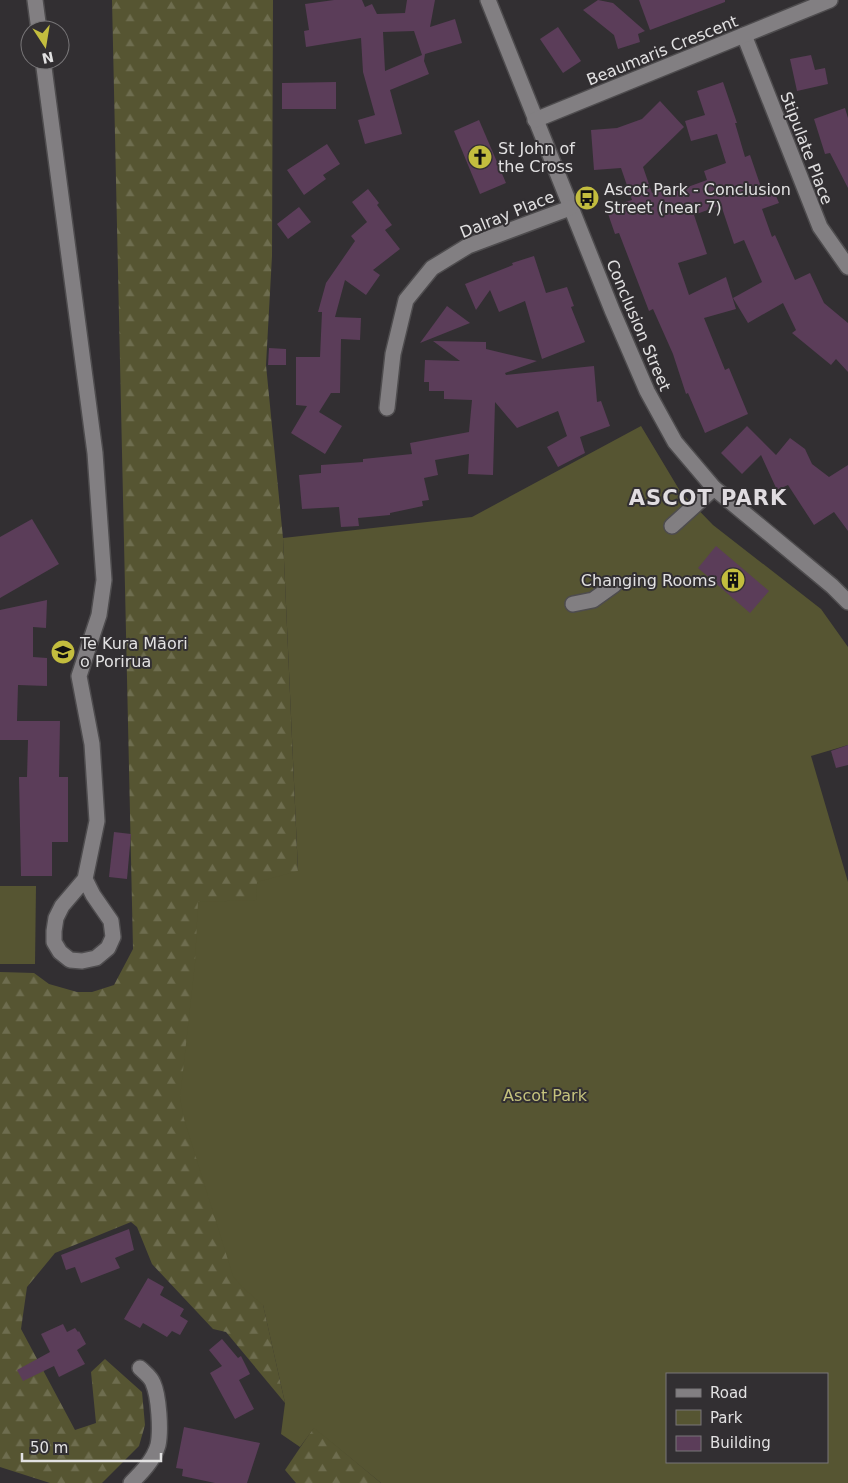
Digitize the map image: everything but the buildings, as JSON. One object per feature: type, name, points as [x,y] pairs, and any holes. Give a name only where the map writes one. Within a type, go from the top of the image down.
[{"type":"street","points":[[34,0],[37,20]]},
{"type":"street","name":"Conclusion Street","points":[[488,0],[570,208],[647,391],[674,442],[714,488],[832,586],[848,602]]},
{"type":"street","name":"Beaumaris Crescent","points":[[535,120],[830,0]]},
{"type":"street","name":"Stipulate Place","points":[[744,36],[820,227],[848,267]]},
{"type":"street","points":[[44,70],[75,290],[95,453],[104,591],[99,615],[78,676],[92,744],[97,821],[85,878],[62,906],[56,918],[54,942],[60,952],[70,960],[82,961],[96,958],[108,948],[113,937],[111,921],[93,896],[85,878]]},
{"type":"street","name":"Dalray Place","points":[[387,408],[393,354],[406,300],[432,268],[468,246],[570,208]]},
{"type":"street","points":[[672,526],[714,488]]},
{"type":"street","points":[[573,604],[593,600],[614,585]]},
{"type":"street","points":[[131,1483],[150,1461],[158,1446],[159,1434],[158,1407],[153,1382],[140,1368]]},
{"type":"green space","points":[[112,0],[273,0],[272,256],[266,365],[283,538],[298,872],[236,1183],[285,1403],[226,1332],[213,1329],[152,1264],[137,1227],[131,1222],[55,1253],[27,1287],[21,1329],[75,1430],[96,1423],[91,1372],[105,1359],[142,1392],[145,1425],[139,1446],[102,1483],[50,1483],[0,1467],[0,972],[34,973],[49,984],[77,992],[92,992],[114,985],[133,949]]},
{"type":"green space","name":"Ascot Park","points":[[641,426],[680,491],[713,525],[821,609],[848,647],[848,745],[811,756],[848,882],[848,1483],[381,1483],[314,1428],[300,1447],[281,1434],[285,1403],[263,1305],[242,1287],[233,1276],[184,1119],[180,1098],[195,963],[198,902],[256,900],[257,882],[298,871],[283,538],[472,517]]},
{"type":"green space","points":[[0,886],[36,886],[35,964],[0,964]]},
{"type":"green space","points":[[314,1427],[381,1483],[296,1483],[285,1470]]},
{"type":"place","name":"St John of the Cross","points":[[480,157]]},
{"type":"place","name":"Ascot Park - Conclusion Street (near 7)","points":[[587,198]]},
{"type":"place","name":"Changing Rooms","points":[[733,580]]},
{"type":"place","name":"Te Kura Māori o Porirua","points":[[63,652]]},
{"type":"district","name":"ASCOT PARK","points":[[708,498]]}]
